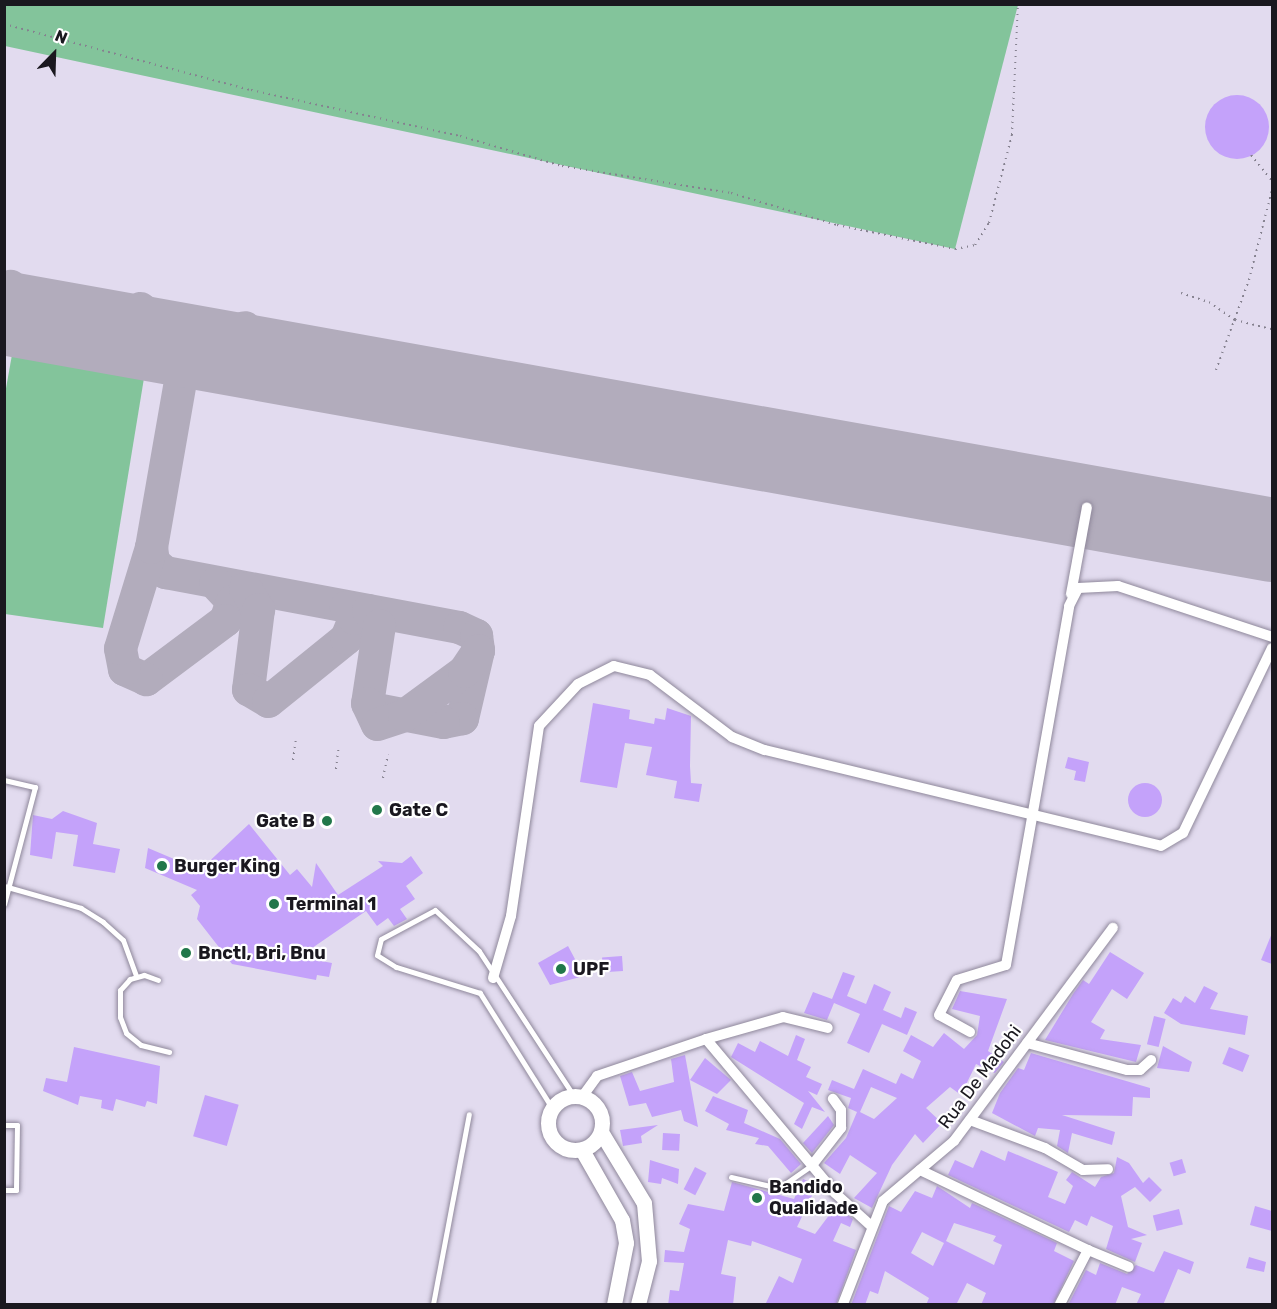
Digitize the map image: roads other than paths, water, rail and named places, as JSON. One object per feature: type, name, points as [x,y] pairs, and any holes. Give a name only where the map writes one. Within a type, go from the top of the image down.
[{"type":"street","points":[[970,1032],[939,1015],[944,997],[957,981],[1006,965],[1030,814],[1087,507]]},
{"type":"street","points":[[1069,606],[1078,588],[1119,586],[1272,637]]},
{"type":"street","points":[[493,978],[511,916],[539,726],[579,684],[614,666],[650,675],[732,737],[765,750],[1161,846],[1176,841],[1272,648]]},
{"type":"street","name":"Rua De Madohi","points":[[843,1305],[870,1225],[883,1201],[920,1170],[970,1120],[1113,928]]},
{"type":"street","points":[[614,1305],[626,1243],[622,1220],[582,1150],[552,1138],[552,1108],[578,1096],[597,1076],[706,1039],[783,1017],[828,1028]]},
{"type":"street","points":[[706,1039],[813,1164],[870,1225]]},
{"type":"street","points":[[1027,1043],[1127,1071],[1140,1070],[1151,1060]]},
{"type":"street","points":[[578,1096],[597,1107],[601,1132],[644,1203],[649,1261],[638,1305]]},
{"type":"street","points":[[813,1164],[841,1128],[841,1110],[833,1099]]},
{"type":"street","points":[[970,1120],[1046,1148],[1083,1170],[1108,1169]]},
{"type":"street","points":[[582,1150],[601,1132]]},
{"type":"street","points":[[920,1170],[1088,1250],[1129,1267]]},
{"type":"street","points":[[1060,1305],[1088,1250]]},
{"type":"lane","points":[[4,780],[35,788],[12,887],[4,904]]},
{"type":"lane","points":[[4,886],[81,908],[103,922],[123,940],[136,976]]},
{"type":"lane","points":[[552,1108],[480,993],[396,967],[375,948],[435,910],[479,951],[493,978],[578,1096]]},
{"type":"lane","points":[[136,976],[158,980]]},
{"type":"lane","points":[[136,976],[120,990],[118,1001],[126,1033],[141,1045],[169,1052]]},
{"type":"lane","points":[[433,1305],[469,1114]]},
{"type":"lane","points":[[4,1125],[17,1125],[16,1190],[4,1190]]},
{"type":"lane","points":[[731,1177],[779,1188],[813,1164]]},
{"type":"place","name":"Gate C","points":[[377,810]]},
{"type":"place","name":"Gate B","points":[[327,821]]},
{"type":"place","name":"Burger King","points":[[162,866]]},
{"type":"place","name":"Terminal 1","points":[[274,904]]},
{"type":"place","name":"Bnctl, Bri, Bnu","points":[[186,953]]},
{"type":"place","name":"UPF","points":[[561,969]]},
{"type":"place","name":"Bandido Qualidade","points":[[757,1198]]}]
